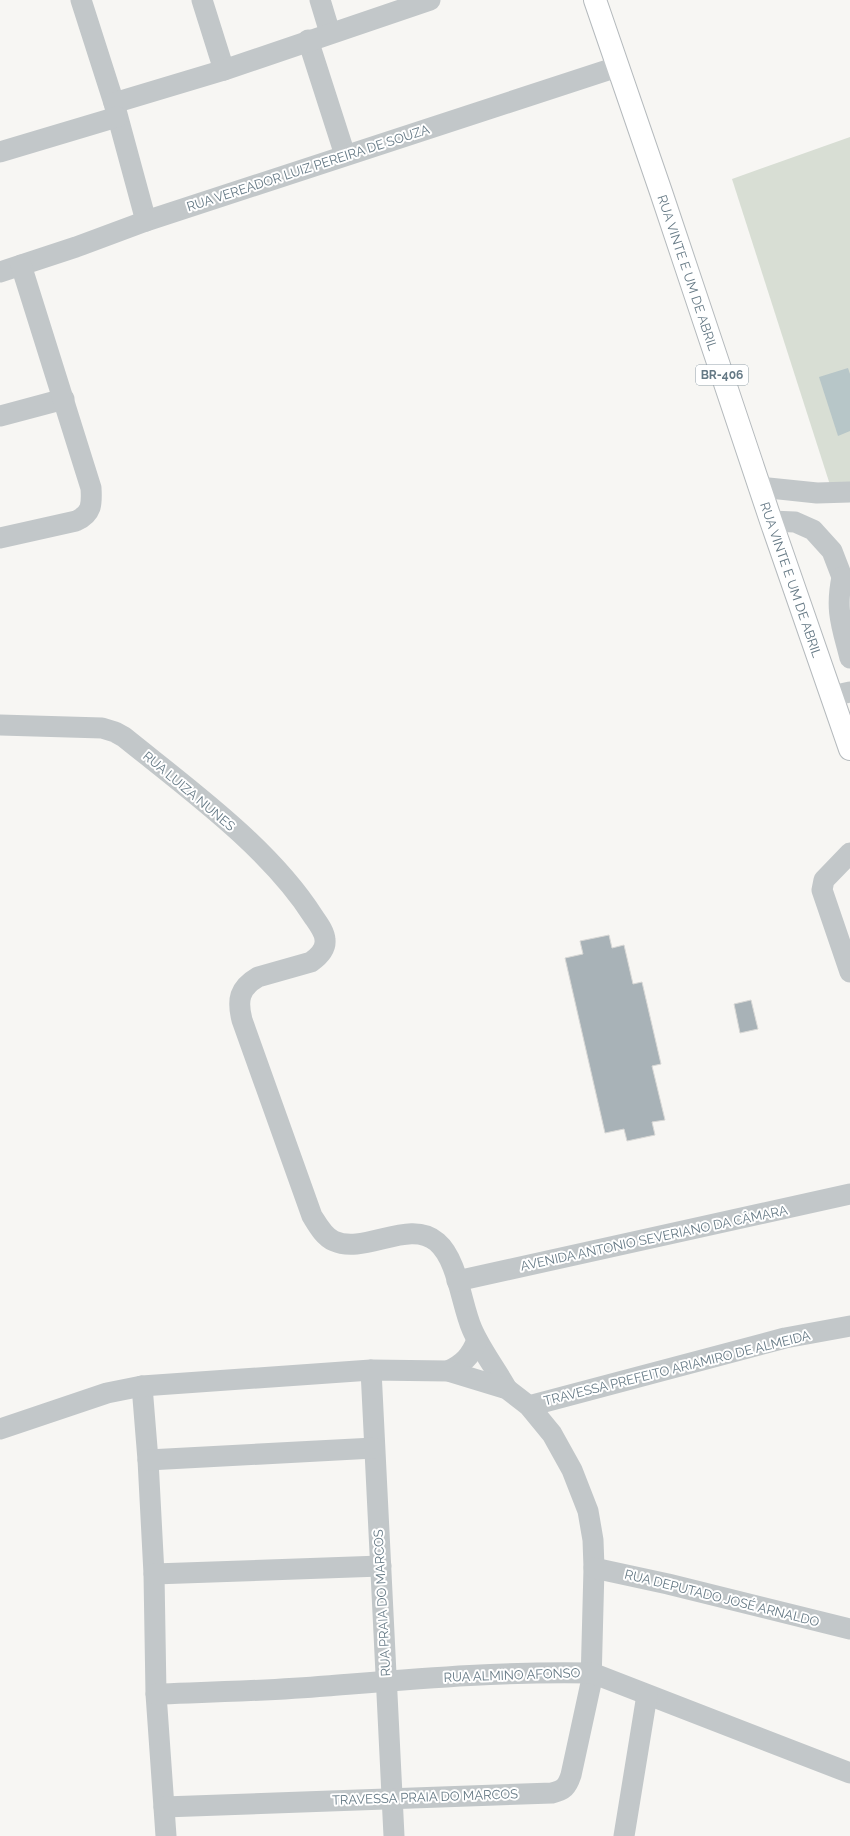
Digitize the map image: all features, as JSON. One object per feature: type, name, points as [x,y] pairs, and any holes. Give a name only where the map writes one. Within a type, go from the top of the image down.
[{"type":"main road","name":"RUA VINTE E UM DE ABRIL","points":[[595,0],[617,67],[662,192],[771,521],[841,694],[850,749]]},
{"type":"street","points":[[81,0],[115,110],[146,221]]},
{"type":"street","points":[[202,0],[224,70]]},
{"type":"street","points":[[320,0],[330,33]]},
{"type":"street","points":[[0,152],[308,40],[430,0]]},
{"type":"street","points":[[308,40],[345,155]]},
{"type":"street","name":"RUA VEREADOR LUIZ PEREIRA DE SOUZA","points":[[0,272],[76,247],[146,221],[617,67]]},
{"type":"street","points":[[0,538],[76,521],[85,516],[92,507],[91,488],[21,265]]},
{"type":"street","points":[[0,416],[64,399]]},
{"type":"street","points":[[759,487],[817,493],[850,492]]},
{"type":"street","points":[[771,521],[795,522],[813,530],[832,551],[846,581],[838,602],[838,614],[850,658]]},
{"type":"street","name":"RUA LUIZA NUNES","points":[[0,725],[102,728],[115,732],[124,737],[212,809],[256,849],[302,898],[322,932],[325,939],[324,947],[311,962],[252,980],[246,986],[241,995],[239,1006],[242,1020],[312,1216],[319,1227],[333,1241],[345,1244],[357,1244],[408,1234],[430,1236],[438,1242],[449,1259],[457,1281]]},
{"type":"street","points":[[850,853],[827,876],[822,890],[850,972]]},
{"type":"street","name":"AVENIDA ANTONIO SEVERIANO DA CÂMARA","points":[[457,1281],[850,1194]]},
{"type":"street","points":[[457,1281],[463,1306],[477,1340],[507,1389]]},
{"type":"street","name":"TRAVESSA PREFEITO ARIAMIRO DE ALMEIDA","points":[[529,1406],[785,1338],[850,1326]]},
{"type":"street","points":[[448,1371],[459,1366],[470,1356],[477,1340]]},
{"type":"street","name":"TRAVESSA PREFEITO ARIAMIRO DE ALMEIDA","points":[[142,1386],[371,1370],[448,1371],[507,1389],[529,1406],[552,1434],[572,1470],[588,1511],[593,1540],[594,1568],[592,1673]]},
{"type":"street","name":"RUA PRAIA DO MARCOS","points":[[371,1370],[394,1836]]},
{"type":"street","points":[[0,1429],[107,1393],[142,1386],[148,1460],[154,1574],[156,1694],[166,1836]]},
{"type":"street","points":[[148,1460],[374,1448]]},
{"type":"street","points":[[154,1574],[380,1566]]},
{"type":"street","name":"RUA DEPUTADO JOSÉ ARNALDO","points":[[594,1568],[668,1584],[850,1629]]},
{"type":"street","name":"RUA ALMINO AFONSO","points":[[156,1694],[325,1686],[386,1680],[562,1672],[592,1673],[850,1773]]},
{"type":"street","name":"TRAVESSA PRAIA DO MARCOS","points":[[164,1806],[552,1793],[563,1790],[568,1785],[586,1712],[592,1673]]},
{"type":"street","points":[[624,1836],[647,1695]]},
{"type":"shaded area","points":[[850,137],[850,482],[831,488],[732,179]]},
{"type":"shaded area","points":[[848,368],[850,374],[850,431],[838,436],[819,377]]},
{"type":"building","points":[[609,935],[612,948],[624,945],[633,984],[642,982],[661,1064],[652,1066],[665,1120],[652,1122],[655,1135],[627,1141],[624,1129],[605,1133],[565,958],[583,954],[580,941]]},
{"type":"building","points":[[751,1000],[758,1029],[740,1033],[734,1004]]}]
